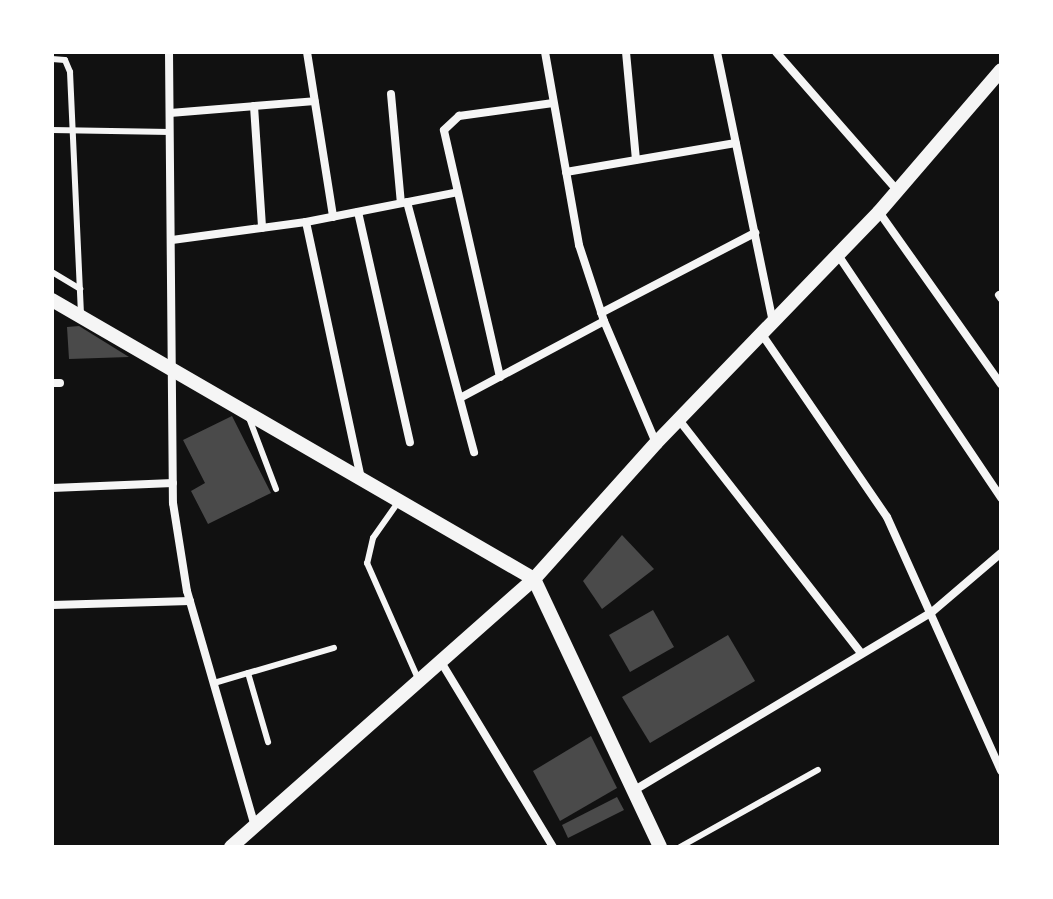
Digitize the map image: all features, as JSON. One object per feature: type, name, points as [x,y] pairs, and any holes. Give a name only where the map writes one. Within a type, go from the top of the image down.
[{"type":"street","points":[[169,52],[173,483],[190,601],[255,826]]},
{"type":"street","points":[[307,52],[333,217]]},
{"type":"street","points":[[545,52],[579,245],[602,317],[656,443]]},
{"type":"street","points":[[626,52],[636,160]]},
{"type":"street","points":[[717,52],[755,233],[768,330],[862,475],[932,612],[1001,771]]},
{"type":"street","points":[[776,52],[897,190]]},
{"type":"street","points":[[231,847],[534,579],[656,443],[879,212],[1001,70]]},
{"type":"street","points":[[391,94],[404,203],[474,452]]},
{"type":"street","points":[[170,113],[315,101]]},
{"type":"street","points":[[500,377],[454,193],[444,130],[448,122],[553,103]]},
{"type":"street","points":[[254,106],[262,228]]},
{"type":"street","points":[[566,172],[736,143]]},
{"type":"street","points":[[172,240],[306,222],[454,193]]},
{"type":"street","points":[[358,212],[410,442]]},
{"type":"street","points":[[879,212],[1001,384]]},
{"type":"street","points":[[306,222],[362,479]]},
{"type":"street","points":[[460,398],[755,233]]},
{"type":"street","points":[[838,255],[1001,498]]},
{"type":"street","points":[[52,300],[534,579],[660,847]]},
{"type":"street","points":[[679,420],[861,653]]},
{"type":"street","points":[[52,488],[173,483]]},
{"type":"street","points":[[632,791],[932,612],[1001,553]]},
{"type":"street","points":[[52,605],[190,601]]},
{"type":"street","points":[[441,662],[553,847]]},
{"type":"lane","points":[[52,59],[68,65],[76,130],[81,317]]},
{"type":"lane","points":[[52,130],[170,132]]},
{"type":"lane","points":[[52,272],[80,289]]},
{"type":"lane","points":[[247,413],[276,489]]},
{"type":"lane","points":[[399,501],[373,538],[367,563],[419,681]]},
{"type":"lane","points":[[214,683],[334,648]]},
{"type":"lane","points":[[248,673],[268,742]]},
{"type":"lane","points":[[680,847],[818,770]]},
{"type":"building","points":[[79,326],[129,357],[69,359],[67,327]]},
{"type":"building","points":[[232,416],[271,493],[208,524],[191,491],[205,483],[183,440]]},
{"type":"building","points":[[622,535],[654,569],[602,609],[583,581]]},
{"type":"building","points":[[653,610],[674,647],[630,672],[609,635]]},
{"type":"building","points":[[728,635],[755,681],[650,743],[622,697]]},
{"type":"building","points":[[591,736],[617,788],[560,821],[533,771]]},
{"type":"building","points":[[617,797],[624,810],[568,838],[562,825]]}]
